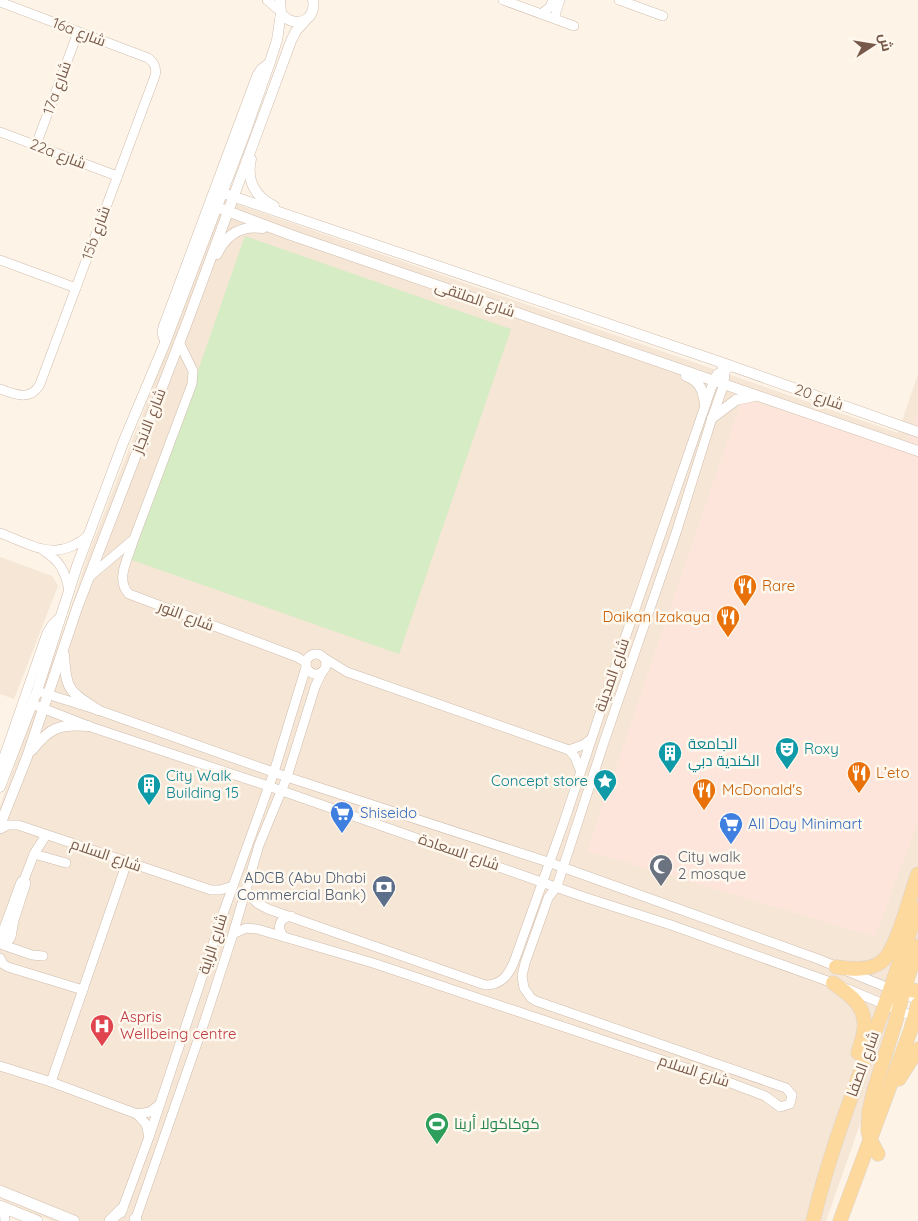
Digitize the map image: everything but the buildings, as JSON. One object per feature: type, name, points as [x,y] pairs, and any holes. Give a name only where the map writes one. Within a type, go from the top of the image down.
[{"type":"main road","points":[[836,967],[862,968],[876,966],[886,958],[893,946],[918,874]]},
{"type":"main road","name":"شارع الصفا","points":[[813,1221],[821,1189],[858,1076],[918,909]]},
{"type":"main road","points":[[878,1154],[868,1121],[871,1100],[918,946]]},
{"type":"main road","points":[[833,983],[856,1000],[863,1014],[864,1032],[858,1056],[858,1076]]},
{"type":"main road","points":[[904,988],[918,991]]},
{"type":"main road","points":[[840,1221],[917,1010]]},
{"type":"main road","points":[[880,1019],[884,1016],[897,1017]]},
{"type":"main road","points":[[872,1133],[896,1084],[918,1049]]},
{"type":"main road","points":[[805,1221],[821,1189]]},
{"type":"main road","points":[[0,1191],[74,1221]]},
{"type":"main road","points":[[2,1207],[28,1220]]},
{"type":"main road","points":[[110,1221],[122,1209]]},
{"type":"street","points":[[267,0],[289,21],[300,23],[305,21]]},
{"type":"street","name":"شارع الانجاز","points":[[0,787],[32,704],[42,693],[63,648],[88,577],[188,320],[227,211],[228,195],[277,40],[281,13],[280,0]]},
{"type":"street","name":"شارع الانجاز","points":[[0,827],[27,757],[43,708],[42,693],[69,590],[123,443],[165,343],[216,207],[228,195],[272,92],[291,41],[296,31],[313,11],[313,0]]},
{"type":"street","points":[[503,0],[574,26]]},
{"type":"street","points":[[542,14],[550,8],[553,0]]},
{"type":"street","points":[[556,19],[560,0]]},
{"type":"street","points":[[619,0],[663,16]]},
{"type":"street","name":"16a شارع","points":[[0,2],[148,58],[155,66]]},
{"type":"street","name":"17a شارع","points":[[36,145],[78,32]]},
{"type":"street","points":[[165,343],[162,333],[163,327],[257,75],[270,62]]},
{"type":"street","name":"15b شارع","points":[[0,390],[19,396],[29,395],[34,393],[40,384],[116,176],[155,76],[155,66]]},
{"type":"street","points":[[272,92],[269,114],[251,160],[250,176],[256,192],[261,198],[297,218]]},
{"type":"street","name":"22a شارع","points":[[0,132],[116,176]]},
{"type":"street","name":"شارع الملتقى","points":[[228,195],[694,353],[729,367]]},
{"type":"street","name":"شارع الملتقى","points":[[216,207],[290,235],[686,371],[727,388]]},
{"type":"street","points":[[188,320],[200,300],[221,245],[232,234],[238,230],[253,227],[290,235]]},
{"type":"street","points":[[0,260],[76,288]]},
{"type":"street","name":"شارع النور","points":[[179,342],[192,371],[192,384],[134,539],[122,577],[124,588],[132,595],[304,661]]},
{"type":"street","points":[[686,371],[694,366],[696,357],[694,353]]},
{"type":"street","points":[[664,364],[670,370],[688,376],[698,383],[704,393],[705,404]]},
{"type":"street","points":[[727,388],[728,378],[732,371],[729,367]]},
{"type":"street","name":"شارع المدينة","points":[[291,916],[485,985],[496,984],[502,981],[510,972],[548,862],[564,822],[712,383],[717,374],[729,367]]},
{"type":"street","name":"شارع المدينة","points":[[525,963],[548,898],[557,886],[676,533],[712,418],[727,388],[725,376],[729,367]]},
{"type":"street","name":"شارع 20","points":[[729,367],[918,432]]},
{"type":"street","name":"شارع 20","points":[[727,388],[757,396],[918,451]]},
{"type":"street","points":[[712,418],[736,400],[757,396]]},
{"type":"street","points":[[0,533],[39,548],[54,551],[66,550],[76,546],[89,535]]},
{"type":"street","points":[[88,577],[134,539]]},
{"type":"street","points":[[39,548],[55,558],[62,566],[69,590]]},
{"type":"street","name":"شارع الانجاز","points":[[0,768],[47,633],[62,615]]},
{"type":"street","points":[[63,648],[65,675],[68,686],[79,698],[98,710]]},
{"type":"street","points":[[347,672],[323,671],[312,674],[304,661],[316,653],[347,672],[569,750],[575,757],[580,770]]},
{"type":"street","points":[[323,671],[326,664],[324,658]]},
{"type":"street","name":"شارع الراية","points":[[118,1221],[149,1137],[224,911],[274,772],[304,661]]},
{"type":"street","name":"شارع الراية","points":[[135,1220],[234,934],[259,845],[287,777],[315,687],[323,671]]},
{"type":"street","name":"شارع السعادة","points":[[32,704],[88,726],[268,786],[833,983],[884,1003],[897,1017],[917,1010],[904,988],[890,987],[818,959],[548,862],[287,777],[98,710],[42,693]]},
{"type":"street","points":[[27,757],[50,731],[65,725],[88,726]]},
{"type":"street","points":[[569,750],[591,738]]},
{"type":"street","name":"شارع السلام","points":[[0,827],[13,824],[211,890],[225,889],[233,886]]},
{"type":"street","points":[[44,956],[32,955],[2,946],[2,934],[35,851],[46,835]]},
{"type":"street","points":[[35,851],[67,861]]},
{"type":"street","points":[[51,1082],[127,862]]},
{"type":"street","points":[[211,890],[220,899],[224,911]]},
{"type":"street","points":[[246,891],[262,907],[291,916]]},
{"type":"street","points":[[284,937],[279,929],[280,924],[286,917],[291,916]]},
{"type":"street","name":"شارع السلام","points":[[234,934],[249,928],[284,937],[373,964],[728,1082],[765,1096],[780,1107],[787,1106],[792,1102],[791,1092],[786,1088],[536,1001],[531,998],[524,988],[522,976],[525,963]]},
{"type":"street","points":[[0,958],[3,964],[8,967],[83,990]]},
{"type":"street","points":[[0,1066],[51,1082],[137,1114],[146,1124],[149,1137]]},
{"type":"street","points":[[137,1114],[150,1112],[160,1104]]},
{"type":"street","points":[[160,1104],[161,1113],[169,1124]]},
{"type":"street","points":[[2,1207],[5,1221]]},
{"type":"shaded area","points":[[225,200],[898,433],[918,374],[918,959],[826,1221],[52,1221],[0,1199],[0,806],[67,620],[88,555]]},
{"type":"shaded area","points":[[742,398],[904,449],[918,411],[918,822],[875,937],[587,851]]},
{"type":"shaded area","points":[[0,557],[52,576],[58,586],[14,699],[0,694]]},
{"type":"green space","points":[[245,236],[511,329],[399,654],[132,560]]},
{"type":"place","name":"Rare","points":[[745,607]]},
{"type":"place","name":"Daikan Izakaya","points":[[728,638]]},
{"type":"place","name":"Roxy","points":[[787,770]]},
{"type":"place","name":"الجامعة الكندية دبي","points":[[670,774]]},
{"type":"place","name":"L’eto","points":[[859,794]]},
{"type":"place","name":"Concept store","points":[[605,802]]},
{"type":"place","name":"City Walk Building 15","points":[[149,806]]},
{"type":"place","name":"McDonald's","points":[[704,811]]},
{"type":"place","name":"Shiseido","points":[[342,834]]},
{"type":"place","name":"All Day Minimart","points":[[731,845]]},
{"type":"place","name":"City walk 2 mosque","points":[[661,887]]},
{"type":"place","name":"ADCB (Abu Dhabi Commercial Bank)","points":[[384,908]]},
{"type":"place","name":"Aspris Wellbeing centre","points":[[102,1047]]},
{"type":"place","name":"كوكاكولا أرينا","points":[[437,1145]]}]
